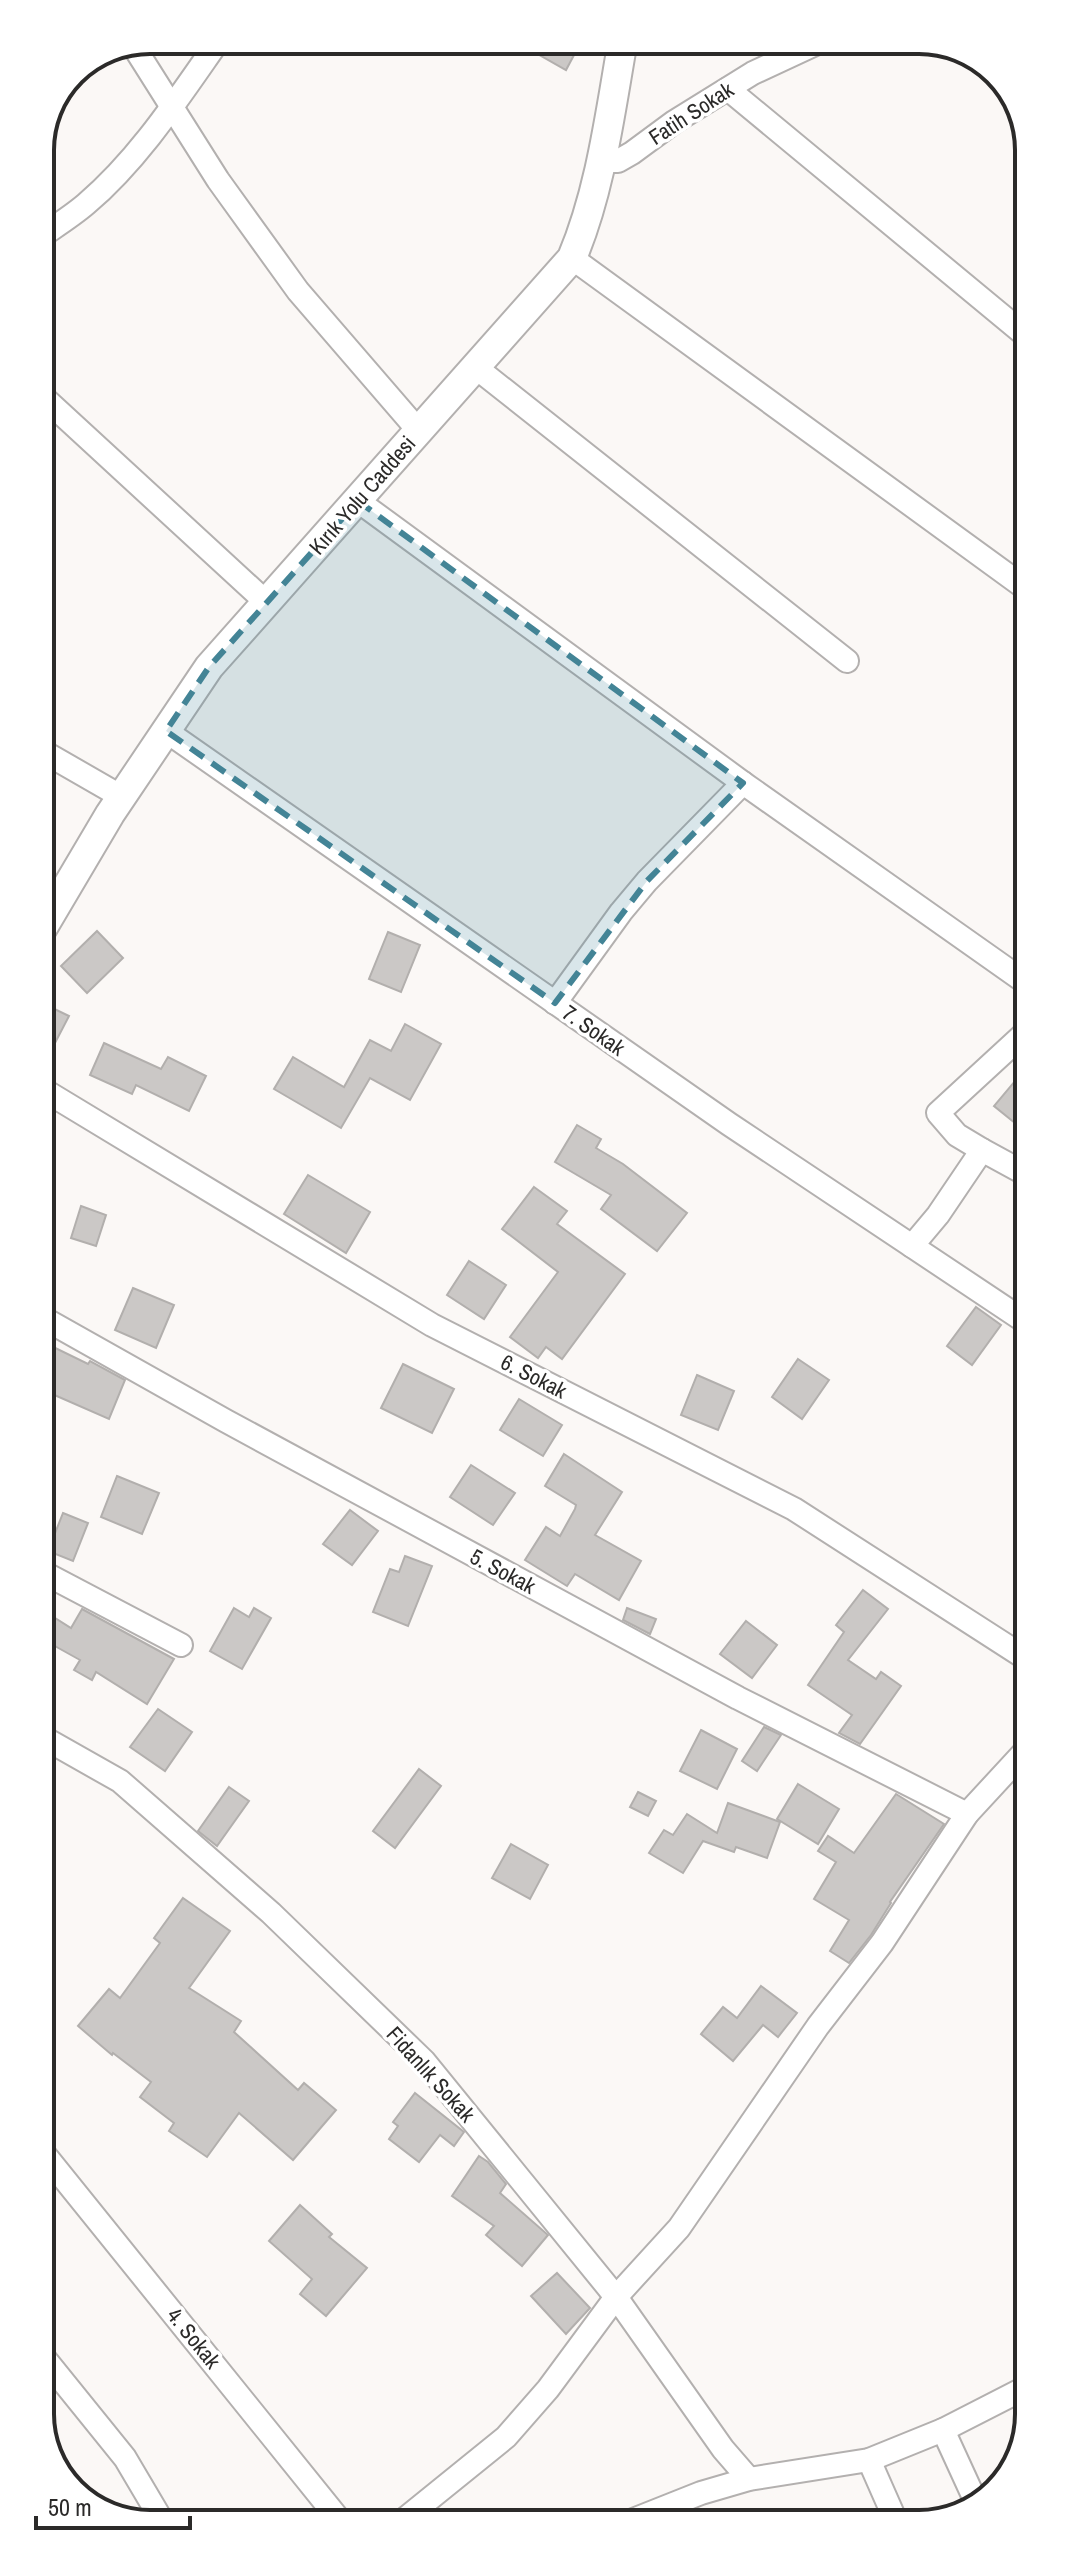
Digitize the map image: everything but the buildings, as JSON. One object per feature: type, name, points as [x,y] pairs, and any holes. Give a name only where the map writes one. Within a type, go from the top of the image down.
[{"type":"street","points":[[54,227],[86,204],[122,168],[172,107],[209,54]]},
{"type":"street","name":"Kırık Yolu Caddesi","points":[[54,909],[122,797],[209,667],[572,258],[585,228],[601,161],[620,54]]},
{"type":"street","name":"Fatih Sokak","points":[[601,161],[618,161],[753,73],[794,54]]},
{"type":"street","points":[[139,55],[218,180],[298,291],[418,430]]},
{"type":"street","points":[[728,89],[1015,327]]},
{"type":"street","points":[[572,258],[1015,580]]},
{"type":"street","points":[[474,366],[847,661]]},
{"type":"street","points":[[54,407],[267,603]]},
{"type":"street","points":[[358,501],[743,783],[1015,975]]},
{"type":"street","name":"7. Sokak","points":[[166,731],[729,1124],[1015,1315]]},
{"type":"street","points":[[54,758],[122,797]]},
{"type":"street","points":[[555,1003],[638,891],[743,783]]},
{"type":"street","points":[[1015,1042],[938,1113],[957,1135],[1015,1168]]},
{"type":"street","name":"6. Sokak","points":[[54,1096],[432,1325],[794,1509],[1015,1651]]},
{"type":"street","points":[[912,1246],[938,1215],[982,1150]]},
{"type":"street","name":"5. Sokak","points":[[54,1324],[724,1691],[967,1814]]},
{"type":"street","points":[[54,1578],[181,1645]]},
{"type":"street","name":"Fidanlık Sokak","points":[[54,1744],[120,1781],[271,1913],[424,2061],[616,2297],[723,2449],[749,2479]]},
{"type":"street","points":[[416,2510],[506,2437],[548,2389],[616,2297],[679,2228],[818,2026],[882,1943],[967,1814],[1015,1762]]},
{"type":"street","name":"4. Sokak","points":[[54,2166],[331,2510]]},
{"type":"street","points":[[54,2370],[125,2458],[156,2510]]},
{"type":"street","points":[[658,2510],[749,2479],[869,2460],[943,2430],[1015,2393]]},
{"type":"street","points":[[943,2430],[972,2494]]},
{"type":"street","points":[[869,2460],[891,2510]]},
{"type":"highlighted area","points":[[358,501],[743,783],[647,881],[555,1003],[166,731],[209,667]]}]
